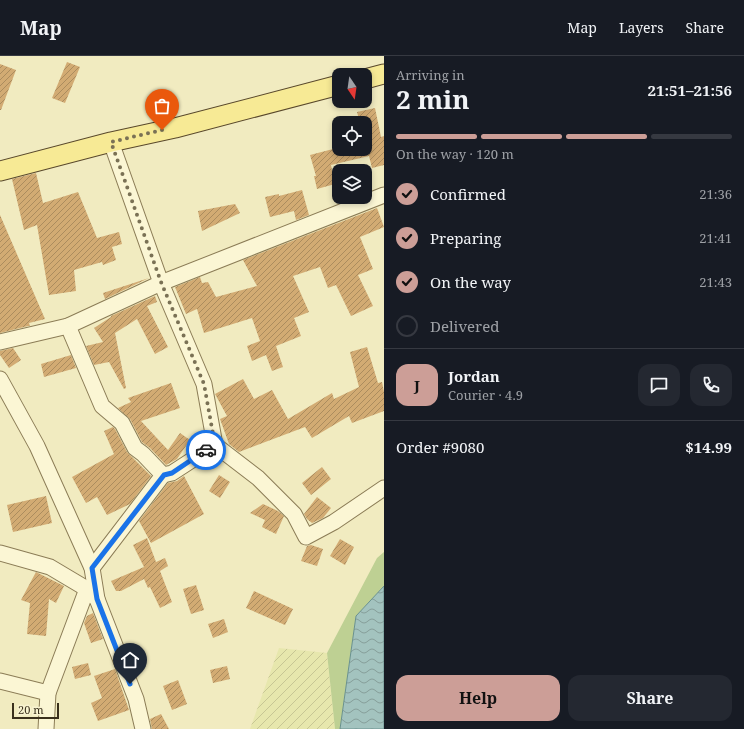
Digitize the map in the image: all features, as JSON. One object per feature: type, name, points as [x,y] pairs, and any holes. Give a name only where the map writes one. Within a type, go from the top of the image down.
[{"type":"main road","points":[[372,77],[384,74]]},
{"type":"main road","points":[[0,170],[111,142],[175,128],[332,87]]},
{"type":"street","points":[[111,142],[161,282],[204,384],[215,445],[258,478],[294,514],[306,537],[334,522],[384,488]]},
{"type":"street","points":[[0,342],[68,326],[161,282],[384,195]]},
{"type":"street","points":[[68,326],[102,406],[122,423],[135,448],[144,454],[164,475]]},
{"type":"street","points":[[0,379],[37,446],[92,568],[92,594],[136,699],[143,729]]},
{"type":"street","points":[[92,568],[164,475],[172,473],[215,445]]},
{"type":"street","points":[[0,553],[50,567],[92,594]]},
{"type":"street","points":[[46,729],[48,693],[92,594]]},
{"type":"street","points":[[0,681],[48,693]]},
{"type":"green space","points":[[384,552],[384,586],[356,616],[340,729],[335,729],[327,653],[377,558]]},
{"type":"green space","points":[[279,648],[327,653],[335,729],[250,729]]},
{"type":"water","points":[[384,586],[384,729],[340,729],[356,616]]},
{"type":"building","points":[[67,62],[80,67],[65,103],[52,98]]},
{"type":"building","points":[[0,64],[16,70],[1,110],[0,110]]},
{"type":"building","points":[[375,108],[381,137],[384,136],[384,165],[372,168],[369,156],[372,156],[372,116],[358,116],[357,112]]},
{"type":"building","points":[[332,149],[332,156],[369,156],[332,164],[332,185],[317,189],[314,176],[316,176],[310,155]]},
{"type":"building","points":[[36,173],[43,203],[78,192],[97,238],[119,232],[122,244],[112,247],[116,260],[103,265],[102,262],[74,270],[76,291],[49,295],[37,225],[24,230],[12,179]]},
{"type":"building","points":[[302,190],[309,215],[296,220],[294,211],[270,217],[265,197],[279,194],[279,196]]},
{"type":"building","points":[[235,204],[240,213],[202,231],[198,211]]},
{"type":"building","points":[[377,208],[384,227],[360,237],[373,269],[358,275],[373,306],[351,316],[336,285],[328,288],[320,267],[293,276],[309,312],[294,318],[301,336],[276,346],[283,367],[272,371],[266,355],[252,361],[247,346],[260,341],[252,318],[204,333],[197,309],[186,314],[175,287],[200,277],[202,283],[208,282],[216,297],[257,286],[243,260]]},
{"type":"building","points":[[0,215],[45,319],[29,323],[30,326],[0,333]]},
{"type":"building","points":[[149,278],[105,299],[103,293]]},
{"type":"building","points":[[155,296],[157,302],[147,306],[168,347],[155,354],[137,319],[115,333],[126,388],[124,389],[109,362],[94,365],[86,346],[103,342],[94,328],[111,316]]},
{"type":"building","points":[[367,347],[378,383],[382,382],[384,392],[384,411],[352,423],[349,416],[312,438],[305,427],[239,452],[229,444],[220,419],[227,416],[215,394],[243,379],[254,399],[272,390],[288,419],[332,393],[334,399],[359,387],[350,352]]},
{"type":"building","points":[[13,348],[21,360],[9,368],[0,355],[0,351]]},
{"type":"building","points":[[71,355],[76,368],[44,377],[41,364]]},
{"type":"building","points":[[171,383],[180,408],[141,421],[168,450],[180,433],[190,440],[177,459],[166,465],[150,448],[142,442],[130,419],[118,408],[131,402],[128,398]]},
{"type":"building","points":[[113,427],[127,452],[151,476],[130,504],[107,515],[97,497],[86,503],[72,477],[114,454],[104,431]]},
{"type":"building","points":[[322,467],[331,479],[311,495],[302,483]]},
{"type":"building","points":[[219,475],[230,482],[220,498],[209,491]]},
{"type":"building","points":[[184,476],[204,514],[151,543],[139,521],[168,483],[177,481]]},
{"type":"building","points":[[46,496],[52,523],[13,532],[7,505]]},
{"type":"building","points":[[317,497],[331,508],[323,518],[312,523],[304,514]]},
{"type":"building","points":[[263,504],[278,511],[284,516],[276,534],[262,527],[265,520],[250,513]]},
{"type":"building","points":[[147,538],[156,562],[165,558],[168,566],[160,571],[172,602],[160,608],[150,587],[148,588],[144,579],[121,591],[116,591],[111,581],[144,567],[133,545]]},
{"type":"building","points":[[340,539],[354,547],[345,565],[330,556]]},
{"type":"building","points":[[311,545],[323,549],[317,566],[301,561],[307,546]]},
{"type":"building","points":[[36,572],[64,586],[56,603],[49,599],[46,636],[27,634],[30,603],[21,600]]},
{"type":"building","points":[[196,585],[204,610],[191,614],[183,589]]},
{"type":"building","points":[[254,591],[293,609],[285,625],[246,608]]},
{"type":"building","points":[[93,613],[103,639],[91,643],[84,623],[87,616]]},
{"type":"building","points":[[224,619],[228,632],[213,638],[208,624]]},
{"type":"building","points":[[88,663],[91,675],[75,679],[72,667]]},
{"type":"building","points":[[227,666],[230,679],[213,683],[210,670]]},
{"type":"building","points":[[115,669],[129,710],[98,721],[91,703],[102,698],[94,676]]},
{"type":"building","points":[[178,680],[187,704],[172,710],[163,686]]},
{"type":"building","points":[[161,714],[169,729],[152,729],[150,719]]},
{"type":"way so far","points":[[162,130],[111,142],[161,282],[204,384],[215,445],[206,450]]},
{"type":"route","points":[[130,684],[97,599],[92,568],[164,475],[172,473],[206,450]]}]
